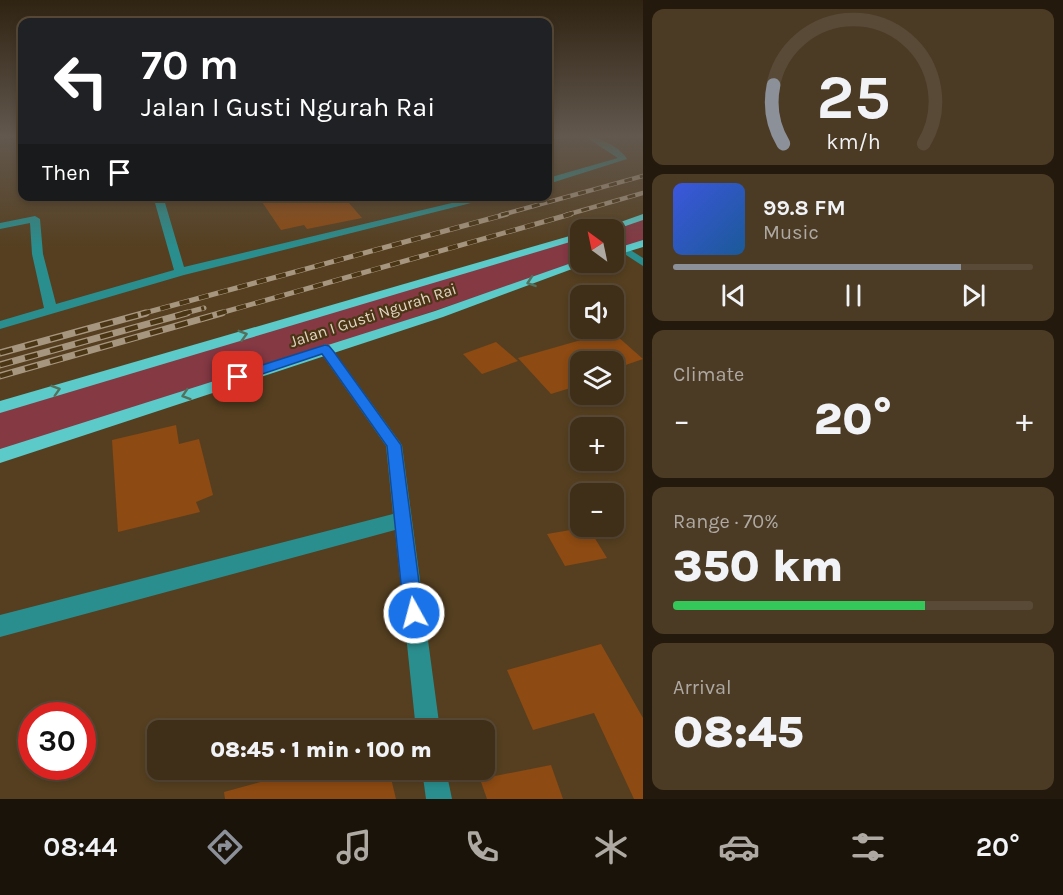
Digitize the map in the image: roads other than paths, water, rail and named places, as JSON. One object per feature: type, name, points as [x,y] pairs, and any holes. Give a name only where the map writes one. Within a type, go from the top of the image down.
[{"type":"main road","points":[[624,223],[643,217]]},
{"type":"main road","name":"Jalan I Gusti Ngurah Rai","points":[[0,407],[570,239]]},
{"type":"main road","points":[[624,249],[643,243]]},
{"type":"main road","name":"Jalan I Gusti Ngurah Rai","points":[[0,456],[439,314],[570,268]]},
{"type":"street","points":[[552,180],[574,173]]},
{"type":"street","points":[[159,201],[180,272]]},
{"type":"street","points":[[448,201],[456,207]]},
{"type":"street","points":[[0,325],[180,272],[477,201]]},
{"type":"street","points":[[0,226],[35,219],[35,241],[39,266],[51,309]]},
{"type":"street","points":[[624,254],[643,263]]},
{"type":"street","points":[[325,349],[394,445],[427,720]]},
{"type":"street","points":[[0,626],[402,519]]},
{"type":"street","points":[[436,780],[440,799]]},
{"type":"railway","points":[[552,201],[643,176]]},
{"type":"railway","points":[[566,215],[643,193]]},
{"type":"railway","points":[[501,215],[552,201]]},
{"type":"railway","points":[[141,314],[507,214]]},
{"type":"railway","points":[[217,314],[571,214]]},
{"type":"railway","points":[[182,314],[204,308]]},
{"type":"railway","points":[[0,353],[146,313]]},
{"type":"railway","points":[[0,365],[187,313]]},
{"type":"railway","points":[[0,376],[222,313]]}]
